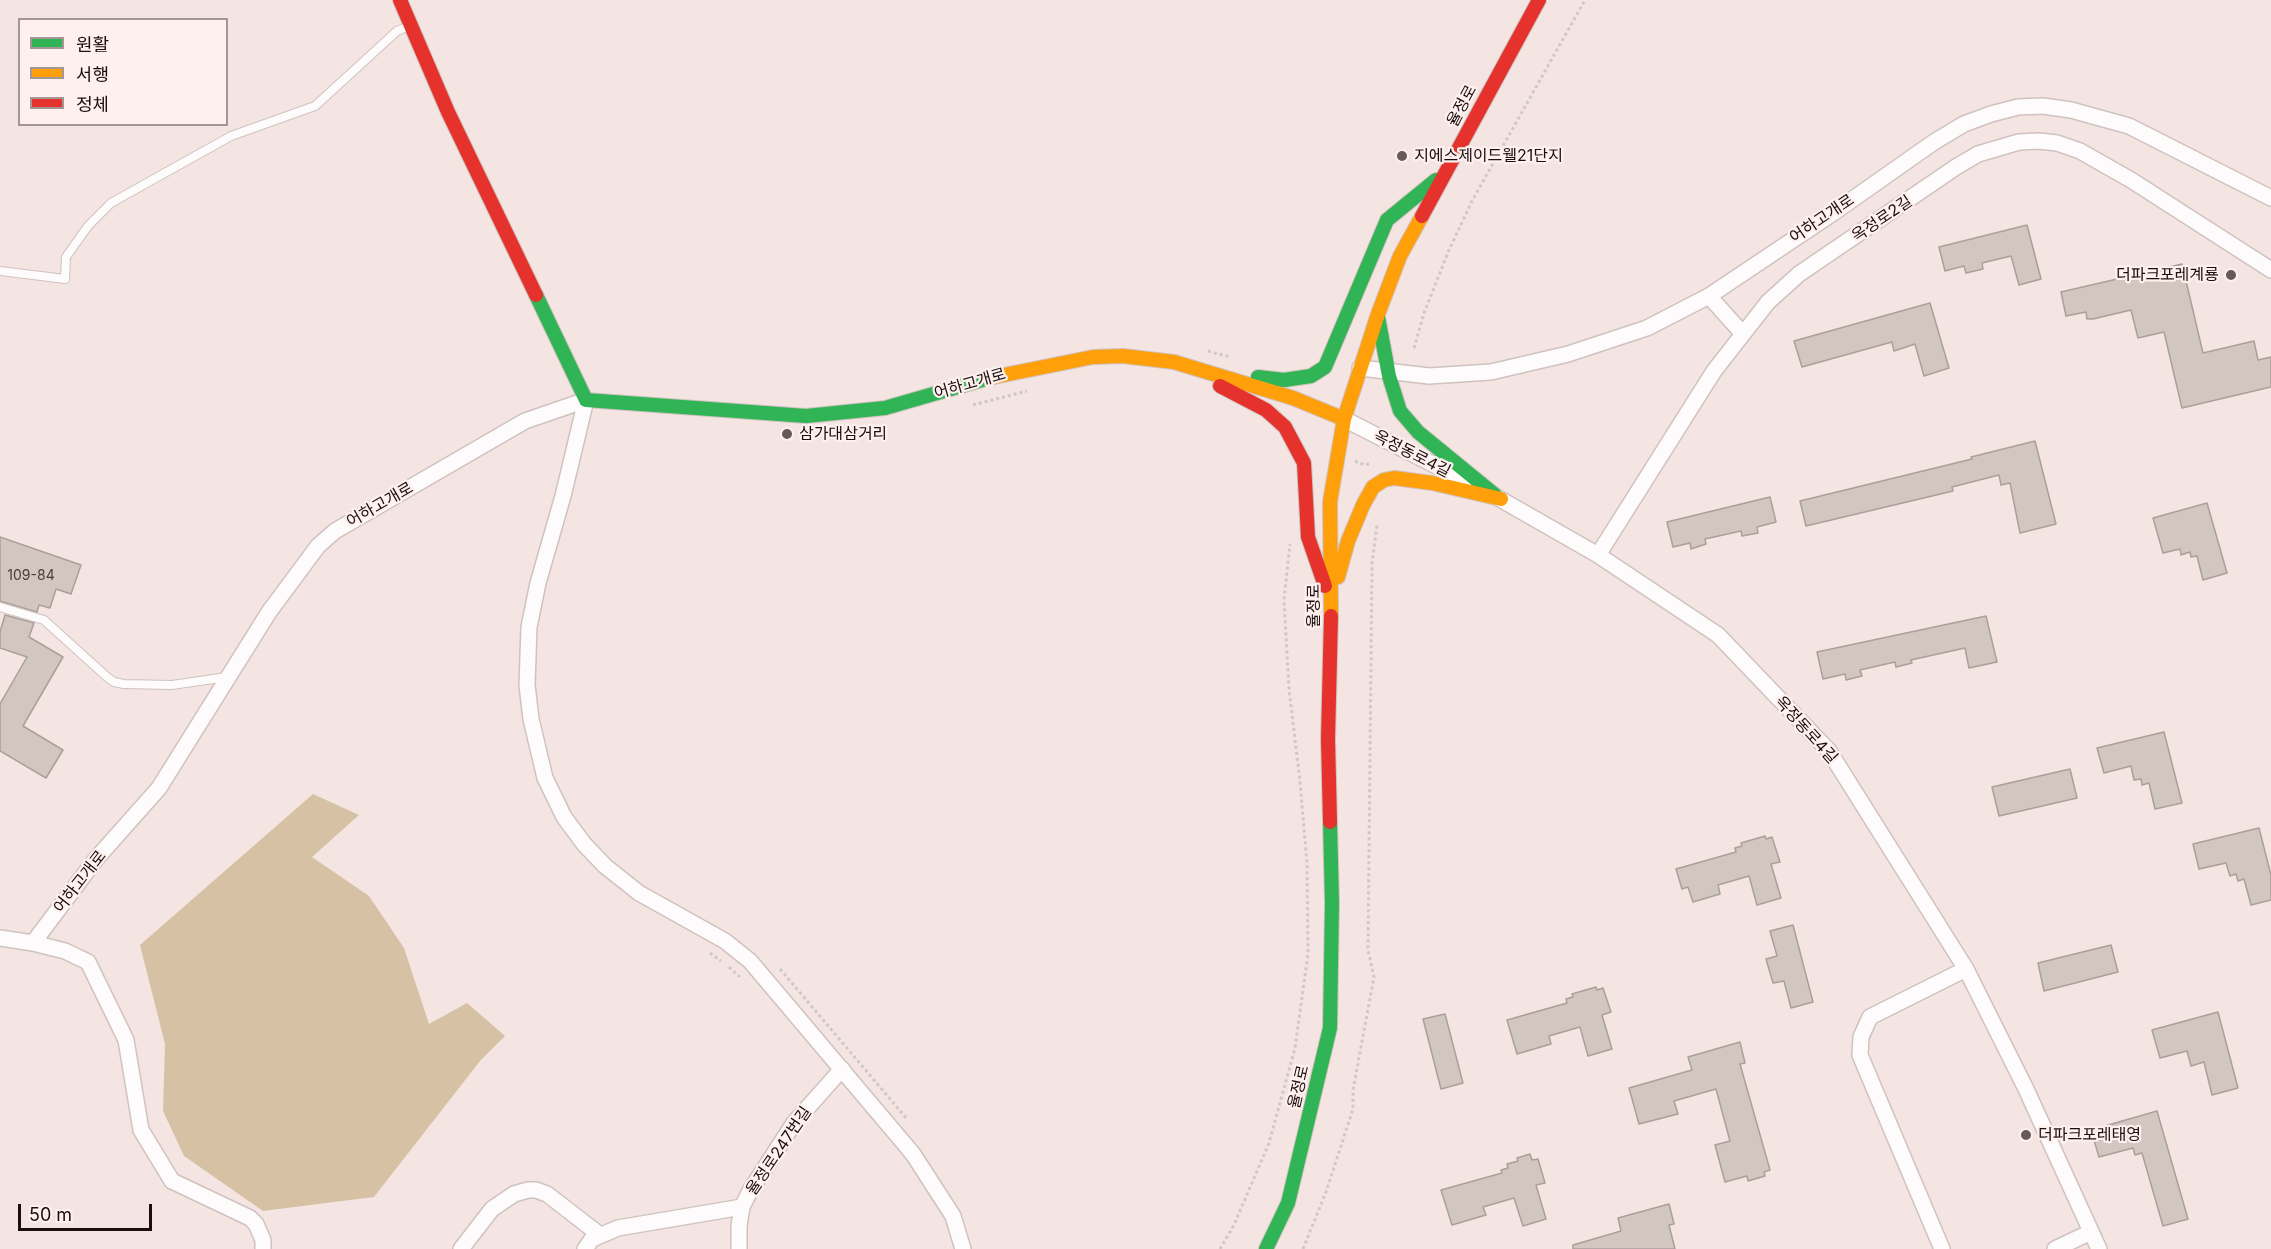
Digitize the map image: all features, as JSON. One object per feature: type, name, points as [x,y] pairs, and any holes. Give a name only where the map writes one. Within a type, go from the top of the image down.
[{"type":"main road","points":[[400,0],[448,112],[586,400]]},
{"type":"main road","name":"율정로","points":[[1266,1249],[1288,1203],[1329,1028],[1332,903],[1328,739],[1331,604],[1330,502],[1344,419],[1378,314],[1400,256],[1539,0]]},
{"type":"main road","points":[[1174,362],[1284,380],[1311,376],[1325,367],[1387,220],[1446,172]]},
{"type":"main road","points":[[1378,314],[1388,372],[1400,411],[1418,432],[1501,499]]},
{"type":"main road","name":"어하고개로","points":[[586,400],[806,416],[885,408],[1006,373],[1094,357],[1124,356],[1174,362],[1293,398],[1344,419]]},
{"type":"main road","points":[[1174,362],[1266,410],[1285,427],[1305,463],[1308,537],[1331,604]]},
{"type":"main road","points":[[1331,604],[1348,541],[1363,505],[1373,487],[1384,480],[1394,478],[1432,483],[1501,499]]},
{"type":"street","name":"어하고개로","points":[[1360,368],[1429,376],[1491,372],[1568,354],[1647,328],[1709,296],[1934,142],[1964,124],[2018,107],[2043,106],[2071,110],[2129,126],[2271,198]]},
{"type":"street","name":"옥정로2길","points":[[1598,555],[1714,371],[1768,302],[1799,274],[1978,154],[2019,142],[2038,141],[2057,143],[2080,150],[2271,270]]},
{"type":"street","points":[[1709,296],[1742,333]]},
{"type":"street","name":"어하고개로","points":[[33,943],[96,859],[159,788],[269,612],[318,546],[335,531],[525,422],[586,400]]},
{"type":"street","points":[[586,400],[563,496],[538,583],[529,627],[527,685],[529,708],[545,778],[564,817],[584,844],[605,866],[639,893],[725,941],[750,961],[880,1113],[932,1182],[953,1216],[963,1249]]},
{"type":"street","name":"옥정동로4길","points":[[1344,419],[1501,499],[1598,555],[1718,635],[1829,751],[1966,969],[2026,1089],[2099,1249]]},
{"type":"street","points":[[0,938],[65,951],[88,962],[126,1040],[141,1130],[172,1181],[250,1218],[256,1224],[263,1240],[263,1249]]},
{"type":"street","points":[[1942,1249],[1860,1055],[1861,1037],[1870,1017],[1966,969]]},
{"type":"street","name":"율정로247번길","points":[[739,1249],[742,1207],[759,1177],[794,1123],[842,1069]]},
{"type":"street","points":[[461,1249],[492,1209],[514,1194],[528,1190],[547,1194],[600,1235]]},
{"type":"street","name":"율정로247번길","points":[[585,1249],[592,1239],[618,1228],[742,1207]]},
{"type":"street","points":[[2055,1249],[2091,1232]]},
{"type":"lane","points":[[0,271],[65,279],[66,257],[88,226],[111,203],[231,135],[315,106],[397,31],[411,26]]},
{"type":"lane","points":[[0,607],[44,620],[114,682],[172,685],[229,676]]},
{"type":"path","points":[[1414,348],[1432,292],[1472,201],[1585,0]]},
{"type":"path","points":[[963,407],[1028,390]]},
{"type":"path","points":[[1303,1249],[1326,1192],[1353,1109],[1353,1090],[1374,978],[1368,950],[1372,563],[1377,519]]},
{"type":"path","points":[[1220,1249],[1234,1225],[1269,1143],[1295,1048],[1308,954],[1307,864],[1289,689],[1284,600],[1290,543]]},
{"type":"path","points":[[709,952],[748,984]]},
{"type":"path","points":[[775,963],[882,1088]]},
{"type":"shaded area","points":[[313,794],[359,815],[312,857],[369,896],[404,948],[429,1024],[467,1003],[505,1036],[480,1061],[374,1197],[263,1211],[184,1156],[163,1111],[165,1044],[140,945]]},
{"type":"building","points":[[2027,225],[2041,279],[2019,285],[2011,256],[1982,263],[1983,269],[1966,273],[1964,266],[1945,271],[1939,247]]},
{"type":"building","points":[[2182,264],[2203,353],[2254,341],[2258,360],[2271,357],[2271,387],[2182,408],[2164,332],[2138,338],[2131,310],[2093,319],[2087,319],[2086,312],[2066,316],[2061,292]]},
{"type":"building","points":[[1930,303],[1949,368],[1924,376],[1915,344],[1894,351],[1892,342],[1802,367],[1794,341]]},
{"type":"building","points":[[2035,441],[2056,524],[2020,533],[2010,483],[2001,485],[1999,475],[1952,487],[1953,491],[1806,526],[1800,501],[1972,459],[1971,457]]},
{"type":"building","points":[[1770,497],[1776,522],[1757,527],[1758,533],[1742,536],[1741,531],[1705,539],[1706,544],[1691,549],[1690,543],[1673,547],[1667,522]]},
{"type":"building","points":[[2207,503],[2227,573],[2203,580],[2197,556],[2191,557],[2190,552],[2181,555],[2180,549],[2163,553],[2153,518]]},
{"type":"building","points":[[0,537],[81,565],[71,594],[56,589],[50,608],[39,605],[37,612],[0,601]]},
{"type":"building","points":[[5,615],[34,623],[29,637],[63,657],[23,726],[63,750],[46,778],[0,751],[0,704],[27,657],[0,648],[0,632]]},
{"type":"building","points":[[1986,616],[1997,662],[1969,668],[1965,648],[1911,660],[1912,663],[1896,667],[1895,662],[1860,670],[1862,676],[1846,680],[1845,674],[1823,679],[1817,652]]},
{"type":"building","points":[[2164,732],[2182,803],[2155,809],[2149,783],[2142,785],[2141,779],[2134,780],[2131,766],[2104,773],[2097,748]]},
{"type":"building","points":[[2070,769],[2077,798],[1999,816],[1992,787]]},
{"type":"building","points":[[2259,828],[2271,875],[2271,900],[2251,905],[2244,879],[2238,881],[2236,874],[2230,876],[2226,863],[2199,869],[2193,844]]},
{"type":"building","points":[[1765,836],[1766,839],[1772,837],[1780,862],[1771,864],[1781,898],[1757,905],[1749,876],[1718,885],[1720,894],[1693,902],[1688,887],[1682,889],[1676,869],[1736,852],[1735,848],[1742,846],[1741,843]]},
{"type":"building","points":[[1793,925],[1813,1002],[1791,1008],[1784,981],[1773,983],[1766,959],[1777,956],[1770,931]]},
{"type":"building","points":[[2111,945],[2118,972],[2044,991],[2038,963]]},
{"type":"building","points":[[1596,987],[1597,990],[1603,988],[1611,1012],[1602,1015],[1612,1049],[1588,1056],[1580,1027],[1549,1036],[1551,1044],[1517,1054],[1507,1020],[1567,1003],[1566,999],[1573,997],[1572,994]]},
{"type":"building","points":[[2218,1012],[2238,1088],[2212,1095],[2204,1062],[2191,1066],[2187,1051],[2160,1058],[2152,1030]]},
{"type":"building","points":[[1445,1014],[1463,1083],[1441,1089],[1423,1019]]},
{"type":"building","points":[[1740,1042],[1745,1063],[1740,1064],[1770,1170],[1764,1172],[1765,1176],[1748,1181],[1747,1176],[1725,1182],[1715,1145],[1730,1141],[1716,1089],[1674,1101],[1678,1114],[1639,1124],[1629,1088],[1692,1070],[1688,1057]]},
{"type":"building","points":[[2157,1111],[2188,1219],[2163,1226],[2142,1153],[2135,1155],[2133,1148],[2099,1157],[2091,1130]]},
{"type":"building","points":[[1530,1154],[1532,1160],[1538,1159],[1545,1183],[1536,1185],[1546,1219],[1523,1226],[1514,1198],[1483,1207],[1486,1215],[1452,1225],[1441,1190],[1502,1173],[1501,1170],[1508,1168],[1507,1164]]},
{"type":"building","points":[[1669,1204],[1674,1224],[1669,1225],[1675,1249],[1573,1249],[1573,1245],[1621,1231],[1618,1218]]},
{"type":"traffic: fast","points":[[1258,377],[1284,380],[1311,376],[1325,367],[1387,220],[1436,180]]},
{"type":"traffic: fast","points":[[536,295],[586,400],[806,416],[885,408],[989,378]]},
{"type":"traffic: fast","points":[[1378,317],[1389,376],[1400,411],[1418,432],[1495,495]]},
{"type":"traffic: fast","points":[[1266,1249],[1288,1203],[1330,1028],[1332,903],[1330,822]]},
{"type":"traffic: slow","points":[[1331,616],[1330,502],[1344,419],[1378,314],[1400,256],[1422,216]]},
{"type":"traffic: slow","points":[[989,378],[1093,357],[1123,356],[1174,362],[1293,398],[1344,419]]},
{"type":"traffic: slow","points":[[1338,577],[1348,541],[1363,505],[1373,487],[1384,480],[1394,478],[1432,483],[1501,499]]},
{"type":"traffic: jam","points":[[400,0],[448,112],[536,295]]},
{"type":"traffic: jam","points":[[1422,216],[1539,0]]},
{"type":"traffic: jam","points":[[1220,386],[1266,410],[1285,427],[1304,463],[1308,537],[1325,586]]},
{"type":"traffic: jam","points":[[1330,822],[1328,739],[1331,616]]},
{"type":"place","name":"지에스제이드웰21단지","points":[[1402,156]]},
{"type":"place","name":"더파크포레계룡","points":[[2231,275]]},
{"type":"place","name":"삼가대삼거리","points":[[787,434]]},
{"type":"place","name":"더파크포레태영","points":[[2026,1135]]}]
